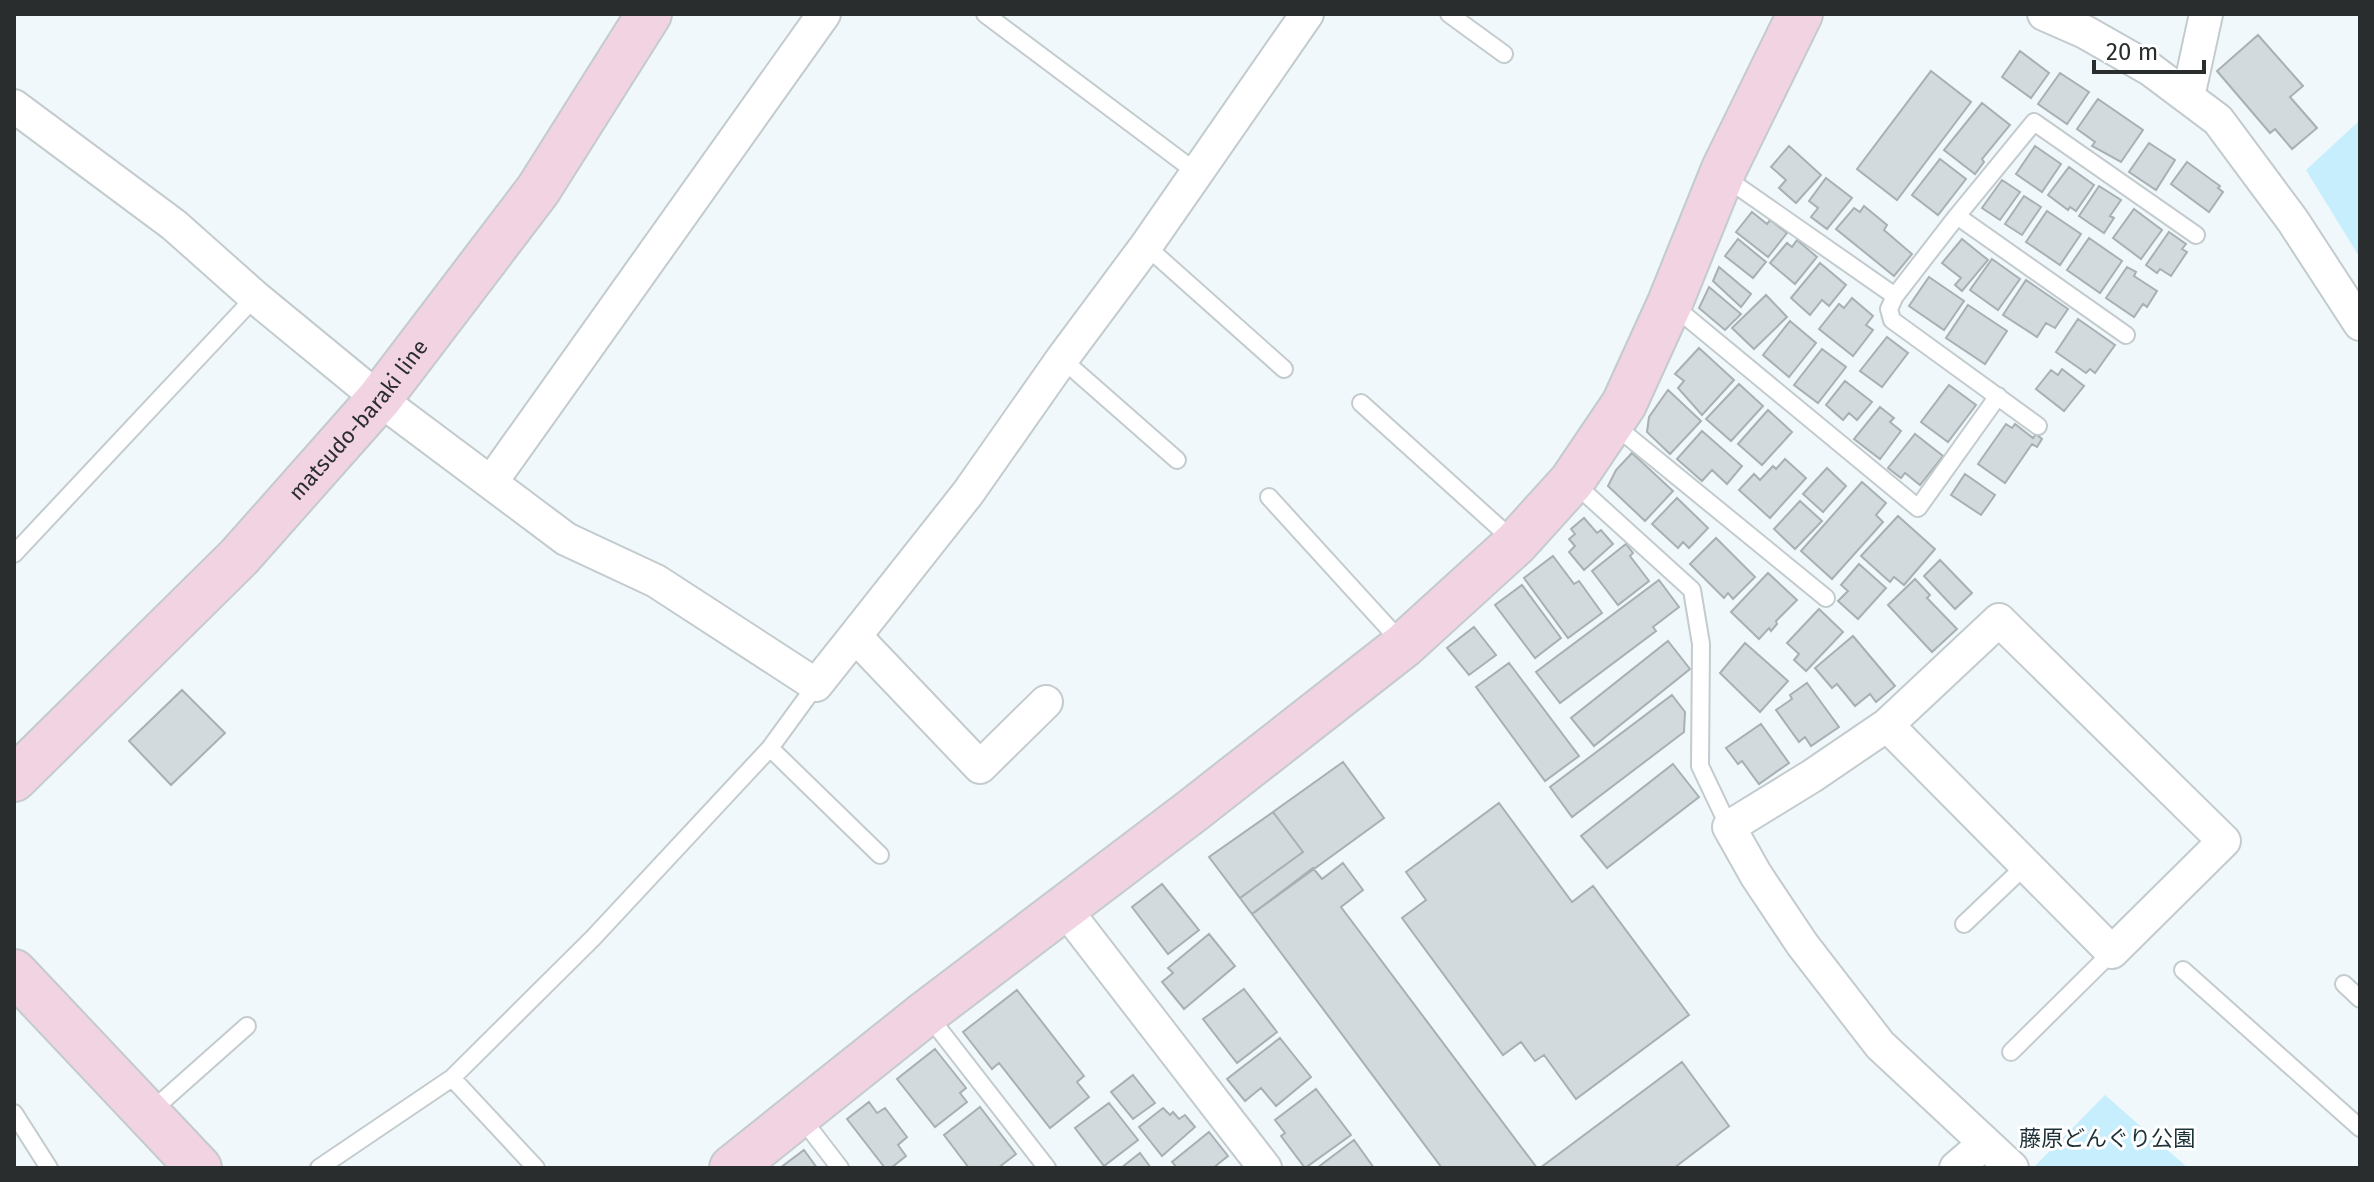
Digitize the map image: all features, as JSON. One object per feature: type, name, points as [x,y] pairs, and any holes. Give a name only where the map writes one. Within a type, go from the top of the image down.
[{"type":"street","name":"matsudo-baraki line","points":[[14,779],[239,557],[379,399],[538,190],[649,14]]},
{"type":"street","points":[[492,481],[824,14]]},
{"type":"street","points":[[14,106],[174,225],[255,297],[379,399],[566,539],[656,581],[816,685],[968,493],[1146,246],[1307,14]]},
{"type":"street","points":[[732,1168],[926,1013],[1404,645],[1516,543],[1572,481],[1624,404],[1670,303],[1722,175],[1800,14]]},
{"type":"street","points":[[2044,14],[2085,32],[2150,69],[2218,120],[2293,221],[2360,324]]},
{"type":"street","points":[[2188,97],[2206,14]]},
{"type":"street","points":[[1887,725],[2112,952],[2224,841],[1999,620],[1887,725],[1729,827],[1756,875],[1802,944],[1880,1045],[2012,1168]]},
{"type":"street","points":[[855,636],[980,767],[1046,702]]},
{"type":"street","points":[[1065,909],[1258,1166]]},
{"type":"street","points":[[14,972],[194,1166]]},
{"type":"street","points":[[1956,1168],[1985,1143]]},
{"type":"lane","points":[[985,14],[1196,172]]},
{"type":"lane","points":[[1449,14],[1504,54]]},
{"type":"lane","points":[[2038,426],[1892,320],[1889,309],[1895,296],[1957,216],[2034,122],[2196,235]]},
{"type":"lane","points":[[1722,175],[1895,296]]},
{"type":"lane","points":[[1957,216],[2126,335]]},
{"type":"lane","points":[[1146,246],[1284,369]]},
{"type":"lane","points":[[14,554],[255,297]]},
{"type":"lane","points":[[1670,303],[1918,508],[1998,396]]},
{"type":"lane","points":[[1062,359],[1177,460]]},
{"type":"lane","points":[[1361,403],[1516,543]]},
{"type":"lane","points":[[1611,423],[1826,598]]},
{"type":"lane","points":[[1572,481],[1692,590],[1701,644],[1700,766],[1729,827]]},
{"type":"lane","points":[[1269,497],[1404,645]]},
{"type":"lane","points":[[319,1168],[452,1078],[593,938],[770,748],[816,685]]},
{"type":"lane","points":[[770,748],[880,855]]},
{"type":"lane","points":[[1964,924],[2026,865]]},
{"type":"lane","points":[[2011,1052],[2112,952]]},
{"type":"lane","points":[[2183,970],[2360,1128]]},
{"type":"lane","points":[[2344,984],[2360,999]]},
{"type":"lane","points":[[926,1013],[1047,1168]]},
{"type":"lane","points":[[148,1114],[247,1026]]},
{"type":"lane","points":[[452,1078],[536,1168]]},
{"type":"lane","points":[[14,1113],[49,1168]]},
{"type":"lane","points":[[800,1116],[840,1168]]},
{"type":"green space","points":[[2360,120],[2360,258],[2306,170]]},
{"type":"green space","name":"藤原どんぐり公園","points":[[2105,1095],[2188,1168],[2033,1168]]},
{"type":"building","points":[[2258,35],[2303,86],[2290,97],[2317,128],[2292,149],[2275,129],[2270,133],[2217,71]]},
{"type":"building","points":[[2020,51],[2049,73],[2031,98],[2002,77]]},
{"type":"building","points":[[1931,71],[1971,102],[1897,200],[1857,169]]},
{"type":"building","points":[[2060,73],[2089,92],[2067,124],[2038,104]]},
{"type":"building","points":[[2098,99],[2143,130],[2121,162],[2092,146],[2095,142],[2077,129]]},
{"type":"building","points":[[1982,103],[2010,125],[1982,159],[1984,162],[1975,174],[1944,150]]},
{"type":"building","points":[[2149,143],[2175,160],[2156,190],[2129,172]]},
{"type":"building","points":[[1789,146],[1821,175],[1796,203],[1779,188],[1786,180],[1771,167]]},
{"type":"building","points":[[2035,146],[2061,164],[2042,192],[2016,174]]},
{"type":"building","points":[[1940,159],[1966,179],[1938,215],[1912,195]]},
{"type":"building","points":[[2187,162],[2220,186],[2218,188],[2223,192],[2209,212],[2171,184]]},
{"type":"building","points":[[2069,167],[2094,185],[2076,211],[2070,207],[2068,210],[2048,195]]},
{"type":"building","points":[[1826,178],[1852,198],[1827,229],[1811,217],[1818,208],[1809,201]]},
{"type":"building","points":[[2002,180],[2020,192],[2000,220],[1982,208]]},
{"type":"building","points":[[2099,186],[2121,200],[2110,216],[2114,218],[2104,233],[2079,216]]},
{"type":"building","points":[[2024,196],[2041,207],[2022,235],[2005,224]]},
{"type":"building","points":[[1864,206],[1887,225],[1884,230],[1912,254],[1894,276],[1836,229],[1854,208],[1860,212]]},
{"type":"building","points":[[2134,209],[2162,230],[2141,259],[2113,238]]},
{"type":"building","points":[[2047,211],[2081,234],[2060,265],[2026,242]]},
{"type":"building","points":[[1752,212],[1767,224],[1770,220],[1787,233],[1768,257],[1736,232]]},
{"type":"building","points":[[2169,232],[2186,244],[2182,249],[2187,252],[2171,276],[2160,269],[2157,273],[2146,265]]},
{"type":"building","points":[[2089,238],[2122,261],[2100,293],[2067,270]]},
{"type":"building","points":[[1738,239],[1766,262],[1753,278],[1725,256]]},
{"type":"building","points":[[1962,239],[1988,260],[1962,291],[1955,285],[1961,278],[1942,263]]},
{"type":"building","points":[[1797,240],[1817,257],[1795,284],[1770,263],[1787,243],[1792,247]]},
{"type":"building","points":[[1992,259],[2020,279],[1998,310],[1970,290]]},
{"type":"building","points":[[1820,263],[1846,285],[1829,306],[1822,300],[1810,315],[1791,298]]},
{"type":"building","points":[[1719,267],[1751,294],[1741,307],[1713,281]]},
{"type":"building","points":[[2127,267],[2136,272],[2134,276],[2157,291],[2147,307],[2143,304],[2134,317],[2106,298]]},
{"type":"building","points":[[1929,277],[1964,301],[1944,330],[1909,306]]},
{"type":"building","points":[[2026,280],[2068,309],[2055,328],[2046,323],[2037,337],[2003,315]]},
{"type":"building","points":[[1709,287],[1741,314],[1725,330],[1699,308]]},
{"type":"building","points":[[1766,295],[1787,317],[1754,349],[1732,328]]},
{"type":"building","points":[[1852,298],[1873,316],[1866,325],[1873,330],[1853,356],[1819,329],[1839,304],[1844,308]]},
{"type":"building","points":[[1968,305],[2007,331],[1985,364],[1946,338]]},
{"type":"building","points":[[2078,319],[2115,345],[2095,373],[2090,369],[2086,373],[2056,352]]},
{"type":"building","points":[[1790,321],[1816,343],[1789,377],[1763,355]]},
{"type":"building","points":[[1887,337],[1908,353],[1882,387],[1860,371]]},
{"type":"building","points":[[1699,348],[1734,380],[1702,415],[1678,388],[1684,381],[1675,374]]},
{"type":"building","points":[[1822,349],[1846,367],[1818,403],[1794,385]]},
{"type":"building","points":[[2062,369],[2084,386],[2064,411],[2036,389],[2051,370],[2058,375]]},
{"type":"building","points":[[1845,381],[1872,402],[1857,420],[1849,413],[1843,420],[1826,405]]},
{"type":"building","points":[[1739,384],[1763,406],[1731,441],[1706,419]]},
{"type":"building","points":[[1949,385],[1976,405],[1948,442],[1921,422]]},
{"type":"building","points":[[1668,390],[1701,421],[1670,454],[1647,432],[1649,417]]},
{"type":"building","points":[[1880,407],[1894,418],[1890,422],[1901,431],[1880,459],[1854,439]]},
{"type":"building","points":[[1768,410],[1792,432],[1762,465],[1738,444]]},
{"type":"building","points":[[2006,424],[2012,428],[2015,424],[2033,438],[2036,434],[2042,439],[2037,447],[2032,444],[2005,483],[1978,464]]},
{"type":"building","points":[[1702,431],[1742,466],[1727,484],[1712,470],[1702,481],[1677,459]]},
{"type":"building","points":[[1915,434],[1943,456],[1920,485],[1905,473],[1901,478],[1888,468]]},
{"type":"building","points":[[1632,453],[1673,491],[1645,521],[1608,486],[1616,470]]},
{"type":"building","points":[[1785,459],[1806,478],[1770,518],[1739,490],[1754,474],[1760,480]]},
{"type":"building","points":[[1827,468],[1846,486],[1823,512],[1803,494]]},
{"type":"building","points":[[1965,474],[1995,495],[1981,515],[1951,495]]},
{"type":"building","points":[[1862,482],[1886,503],[1876,515],[1883,522],[1832,579],[1801,551]]},
{"type":"building","points":[[1677,498],[1708,528],[1689,548],[1683,542],[1678,548],[1652,524]]},
{"type":"building","points":[[1800,501],[1822,521],[1795,549],[1774,529]]},
{"type":"building","points":[[1898,516],[1935,549],[1904,585],[1894,577],[1890,582],[1861,556]]},
{"type":"building","points":[[1584,518],[1597,533],[1601,530],[1613,544],[1584,570],[1569,552],[1575,546],[1569,539],[1575,534],[1571,529]]},
{"type":"building","points":[[1716,538],[1755,577],[1733,599],[1728,593],[1724,598],[1690,564]]},
{"type":"building","points":[[1626,544],[1633,553],[1630,556],[1649,581],[1618,605],[1592,571]]},
{"type":"building","points":[[1553,556],[1574,584],[1579,581],[1602,613],[1568,638],[1524,578]]},
{"type":"building","points":[[1940,560],[1972,593],[1955,609],[1924,576]]},
{"type":"building","points":[[1859,564],[1886,588],[1858,619],[1838,601],[1848,591],[1841,585]]},
{"type":"building","points":[[1768,573],[1797,600],[1776,621],[1771,631],[1769,628],[1759,639],[1731,612]]},
{"type":"building","points":[[1915,579],[1930,595],[1927,598],[1957,629],[1932,652],[1888,605]]},
{"type":"building","points":[[1659,580],[1679,607],[1653,627],[1656,631],[1560,703],[1536,672]]},
{"type":"building","points":[[1522,585],[1561,638],[1535,658],[1495,605]]},
{"type":"building","points":[[1819,609],[1843,632],[1806,671],[1794,660],[1799,654],[1787,643]]},
{"type":"building","points":[[1474,627],[1496,655],[1469,675],[1447,648]]},
{"type":"building","points":[[1853,636],[1895,686],[1876,702],[1870,694],[1855,706],[1837,684],[1832,688],[1815,668]]},
{"type":"building","points":[[1668,641],[1690,669],[1594,746],[1571,718]]},
{"type":"building","points":[[1745,643],[1788,681],[1760,712],[1720,673]]},
{"type":"building","points":[[1509,663],[1579,756],[1545,781],[1476,687]]},
{"type":"building","points":[[1807,683],[1839,727],[1811,746],[1805,737],[1799,742],[1776,710]]},
{"type":"building","points":[[182,690],[225,733],[171,785],[129,741]]},
{"type":"building","points":[[1672,695],[1685,712],[1684,732],[1572,817],[1550,787]]},
{"type":"building","points":[[1761,724],[1789,763],[1759,784],[1742,761],[1738,764],[1726,748]]},
{"type":"building","points":[[1343,762],[1384,818],[1252,914],[1240,898],[1303,852],[1273,812]]},
{"type":"building","points":[[1673,764],[1699,797],[1607,868],[1581,836]]},
{"type":"building","points":[[1499,803],[1572,902],[1593,886],[1689,1015],[1576,1099],[1544,1055],[1535,1061],[1521,1042],[1503,1055],[1402,918],[1426,900],[1406,872]]},
{"type":"building","points":[[1273,812],[1303,852],[1240,898],[1209,857]]},
{"type":"building","points":[[1343,863],[1363,890],[1341,907],[1537,1168],[1442,1168],[1252,914],[1313,868],[1322,879]]},
{"type":"building","points":[[1162,884],[1199,930],[1168,954],[1132,907]]},
{"type":"building","points":[[1209,934],[1235,966],[1184,1009],[1162,982],[1173,973],[1168,968]]},
{"type":"building","points":[[1244,989],[1277,1032],[1237,1063],[1203,1019]]},
{"type":"building","points":[[1017,990],[1084,1076],[1077,1082],[1089,1097],[1050,1128],[999,1063],[992,1069],[963,1032]]},
{"type":"building","points":[[1280,1038],[1311,1077],[1276,1106],[1261,1088],[1245,1101],[1227,1079]]},
{"type":"building","points":[[935,1049],[966,1088],[960,1093],[967,1102],[935,1127],[897,1079]]},
{"type":"building","points":[[1682,1062],[1729,1126],[1674,1168],[1540,1168]]},
{"type":"building","points":[[1133,1075],[1155,1103],[1133,1119],[1111,1092]]},
{"type":"building","points":[[1316,1089],[1351,1135],[1305,1168],[1281,1136],[1285,1133],[1275,1120]]},
{"type":"building","points":[[869,1102],[877,1113],[885,1108],[907,1137],[898,1145],[906,1156],[891,1168],[885,1168],[847,1119]]},
{"type":"building","points":[[1109,1103],[1138,1140],[1104,1166],[1075,1128]]},
{"type":"building","points":[[980,1107],[1016,1154],[998,1168],[969,1168],[944,1135]]},
{"type":"building","points":[[1163,1108],[1179,1119],[1185,1115],[1195,1127],[1162,1156],[1139,1127]]},
{"type":"building","points":[[1209,1132],[1228,1156],[1213,1168],[1177,1168],[1172,1162]]},
{"type":"building","points":[[1354,1140],[1374,1168],[1317,1168]]},
{"type":"building","points":[[804,1150],[817,1168],[780,1168]]},
{"type":"building","points":[[1140,1153],[1151,1168],[1121,1168]]}]
